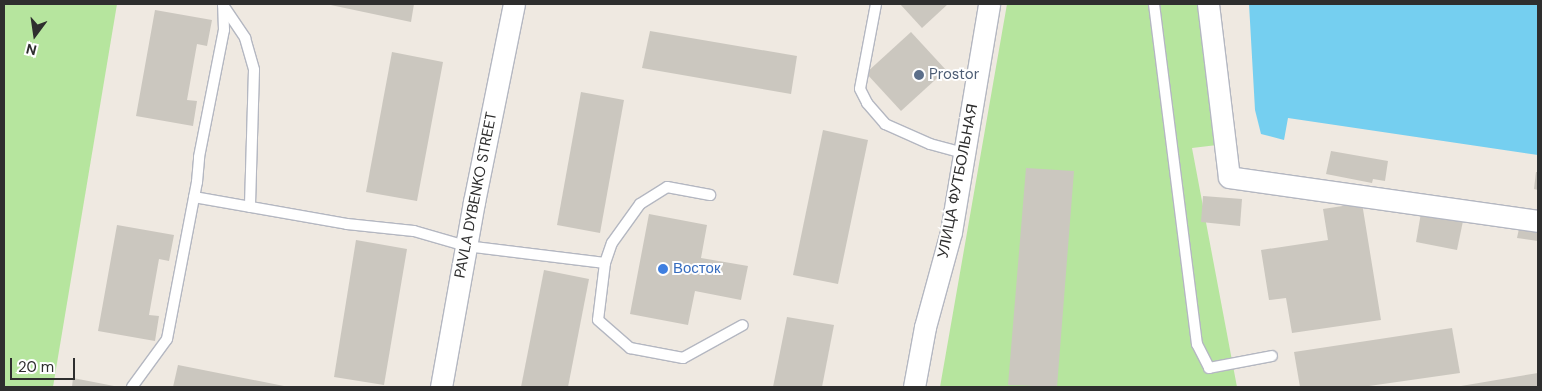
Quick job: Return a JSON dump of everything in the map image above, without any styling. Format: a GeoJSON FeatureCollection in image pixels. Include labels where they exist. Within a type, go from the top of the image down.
{"type":"FeatureCollection","features":[{"type":"Feature","properties":{"kind":"street","name":"PAVLA DYBENKO STREET"},"geometry":{"type":"LineString","coordinates":[[441,387],[466,246],[514,4]]}},
{"type":"Feature","properties":{"kind":"street","name":"УЛИЦА ФУТБОЛЬНАЯ"},"geometry":{"type":"LineString","coordinates":[[914,387],[925,327],[951,232],[989,4]]}},
{"type":"Feature","properties":{"kind":"street"},"geometry":{"type":"LineString","coordinates":[[1208,4],[1229,177],[1538,221]]}},
{"type":"Feature","properties":{"kind":"lane"},"geometry":{"type":"LineString","coordinates":[[223,4],[245,38],[254,70],[250,207]]}},
{"type":"Feature","properties":{"kind":"lane"},"geometry":{"type":"LineString","coordinates":[[132,387],[168,339],[194,197],[199,157],[224,30],[223,4]]}},
{"type":"Feature","properties":{"kind":"lane"},"geometry":{"type":"LineString","coordinates":[[876,4],[860,89],[867,103],[885,124],[930,144],[964,153]]}},
{"type":"Feature","properties":{"kind":"lane"},"geometry":{"type":"LineString","coordinates":[[1154,4],[1197,344],[1209,368],[1272,356]]}},
{"type":"Feature","properties":{"kind":"lane"},"geometry":{"type":"LineString","coordinates":[[710,195],[667,186],[640,204],[612,243],[605,263],[598,320],[630,348],[683,358],[743,324]]}},
{"type":"Feature","properties":{"kind":"lane"},"geometry":{"type":"LineString","coordinates":[[194,197],[347,224],[414,231],[466,246],[605,263]]}},
{"type":"Feature","properties":{"kind":"green space"},"geometry":{"type":"Polygon","coordinates":[[[4,4],[117,4],[53,387],[4,387],[4,4]]]}},
{"type":"Feature","properties":{"kind":"green space"},"geometry":{"type":"Polygon","coordinates":[[[1007,4],[1218,4],[1234,143],[1192,148],[1237,387],[940,387],[1007,4]]]}},
{"type":"Feature","properties":{"kind":"water"},"geometry":{"type":"Polygon","coordinates":[[[1249,4],[1538,4],[1538,155],[1288,118],[1284,140],[1261,134],[1255,110],[1249,4]]]}},
{"type":"Feature","properties":{"kind":"building"},"geometry":{"type":"Polygon","coordinates":[[[326,4],[414,4],[411,22],[326,4]]]}},
{"type":"Feature","properties":{"kind":"building"},"geometry":{"type":"Polygon","coordinates":[[[900,4],[948,4],[922,28],[900,4]]]}},
{"type":"Feature","properties":{"kind":"building"},"geometry":{"type":"Polygon","coordinates":[[[155,10],[212,20],[207,46],[197,44],[187,100],[197,101],[193,126],[136,116],[155,10]]]}},
{"type":"Feature","properties":{"kind":"building"},"geometry":{"type":"Polygon","coordinates":[[[650,31],[797,56],[791,94],[642,68],[650,31]]]}},
{"type":"Feature","properties":{"kind":"building"},"geometry":{"type":"Polygon","coordinates":[[[911,32],[946,70],[901,111],[866,73],[911,32]]]}},
{"type":"Feature","properties":{"kind":"building"},"geometry":{"type":"Polygon","coordinates":[[[392,52],[443,62],[417,201],[366,192],[392,52]]]}},
{"type":"Feature","properties":{"kind":"building"},"geometry":{"type":"Polygon","coordinates":[[[581,92],[624,100],[600,233],[557,225],[581,92]]]}},
{"type":"Feature","properties":{"kind":"building"},"geometry":{"type":"Polygon","coordinates":[[[823,130],[868,140],[838,284],[793,275],[823,130]]]}},
{"type":"Feature","properties":{"kind":"building"},"geometry":{"type":"Polygon","coordinates":[[[1331,151],[1388,161],[1385,181],[1373,179],[1372,183],[1326,174],[1331,151]]]}},
{"type":"Feature","properties":{"kind":"building"},"geometry":{"type":"Polygon","coordinates":[[[1026,168],[1074,171],[1057,387],[1008,385],[1026,168]]]}},
{"type":"Feature","properties":{"kind":"building"},"geometry":{"type":"Polygon","coordinates":[[[1536,172],[1538,172],[1538,190],[1534,189],[1536,172]]]}},
{"type":"Feature","properties":{"kind":"building"},"geometry":{"type":"Polygon","coordinates":[[[1203,196],[1242,199],[1240,226],[1201,222],[1203,196]]]}},
{"type":"Feature","properties":{"kind":"building"},"geometry":{"type":"Polygon","coordinates":[[[1362,203],[1381,320],[1292,333],[1286,298],[1269,300],[1261,250],[1328,240],[1323,209],[1362,203]]]}},
{"type":"Feature","properties":{"kind":"building"},"geometry":{"type":"Polygon","coordinates":[[[1421,213],[1463,221],[1457,250],[1416,242],[1421,213]]]}},
{"type":"Feature","properties":{"kind":"building"},"geometry":{"type":"Polygon","coordinates":[[[649,214],[707,225],[701,258],[748,266],[741,300],[695,291],[688,325],[630,314],[649,214]]]}},
{"type":"Feature","properties":{"kind":"building"},"geometry":{"type":"Polygon","coordinates":[[[1520,224],[1538,227],[1538,241],[1517,238],[1520,224]]]}},
{"type":"Feature","properties":{"kind":"building"},"geometry":{"type":"Polygon","coordinates":[[[117,225],[174,235],[169,261],[159,259],[149,315],[159,316],[155,341],[98,331],[117,225]]]}},
{"type":"Feature","properties":{"kind":"building"},"geometry":{"type":"Polygon","coordinates":[[[356,240],[407,249],[384,385],[334,377],[356,240]]]}},
{"type":"Feature","properties":{"kind":"building"},"geometry":{"type":"Polygon","coordinates":[[[544,270],[589,279],[568,387],[521,387],[544,270]]]}},
{"type":"Feature","properties":{"kind":"building"},"geometry":{"type":"Polygon","coordinates":[[[787,317],[834,325],[822,387],[773,387],[787,317]]]}},
{"type":"Feature","properties":{"kind":"building"},"geometry":{"type":"Polygon","coordinates":[[[1452,328],[1460,373],[1362,387],[1300,387],[1294,352],[1452,328]]]}},
{"type":"Feature","properties":{"kind":"building"},"geometry":{"type":"Polygon","coordinates":[[[178,365],[284,386],[284,387],[173,387],[178,365]]]}},
{"type":"Feature","properties":{"kind":"building"},"geometry":{"type":"Polygon","coordinates":[[[1538,373],[1538,387],[1461,387],[1461,386],[1538,373]]]}},
{"type":"Feature","properties":{"kind":"building"},"geometry":{"type":"Polygon","coordinates":[[[73,378],[114,386],[114,387],[72,387],[73,378]]]}},
{"type":"Feature","properties":{"kind":"place","name":"Prostor"},"geometry":{"type":"Point","coordinates":[919,75]}},
{"type":"Feature","properties":{"kind":"place","name":"Восток"},"geometry":{"type":"Point","coordinates":[663,269]}}]}
